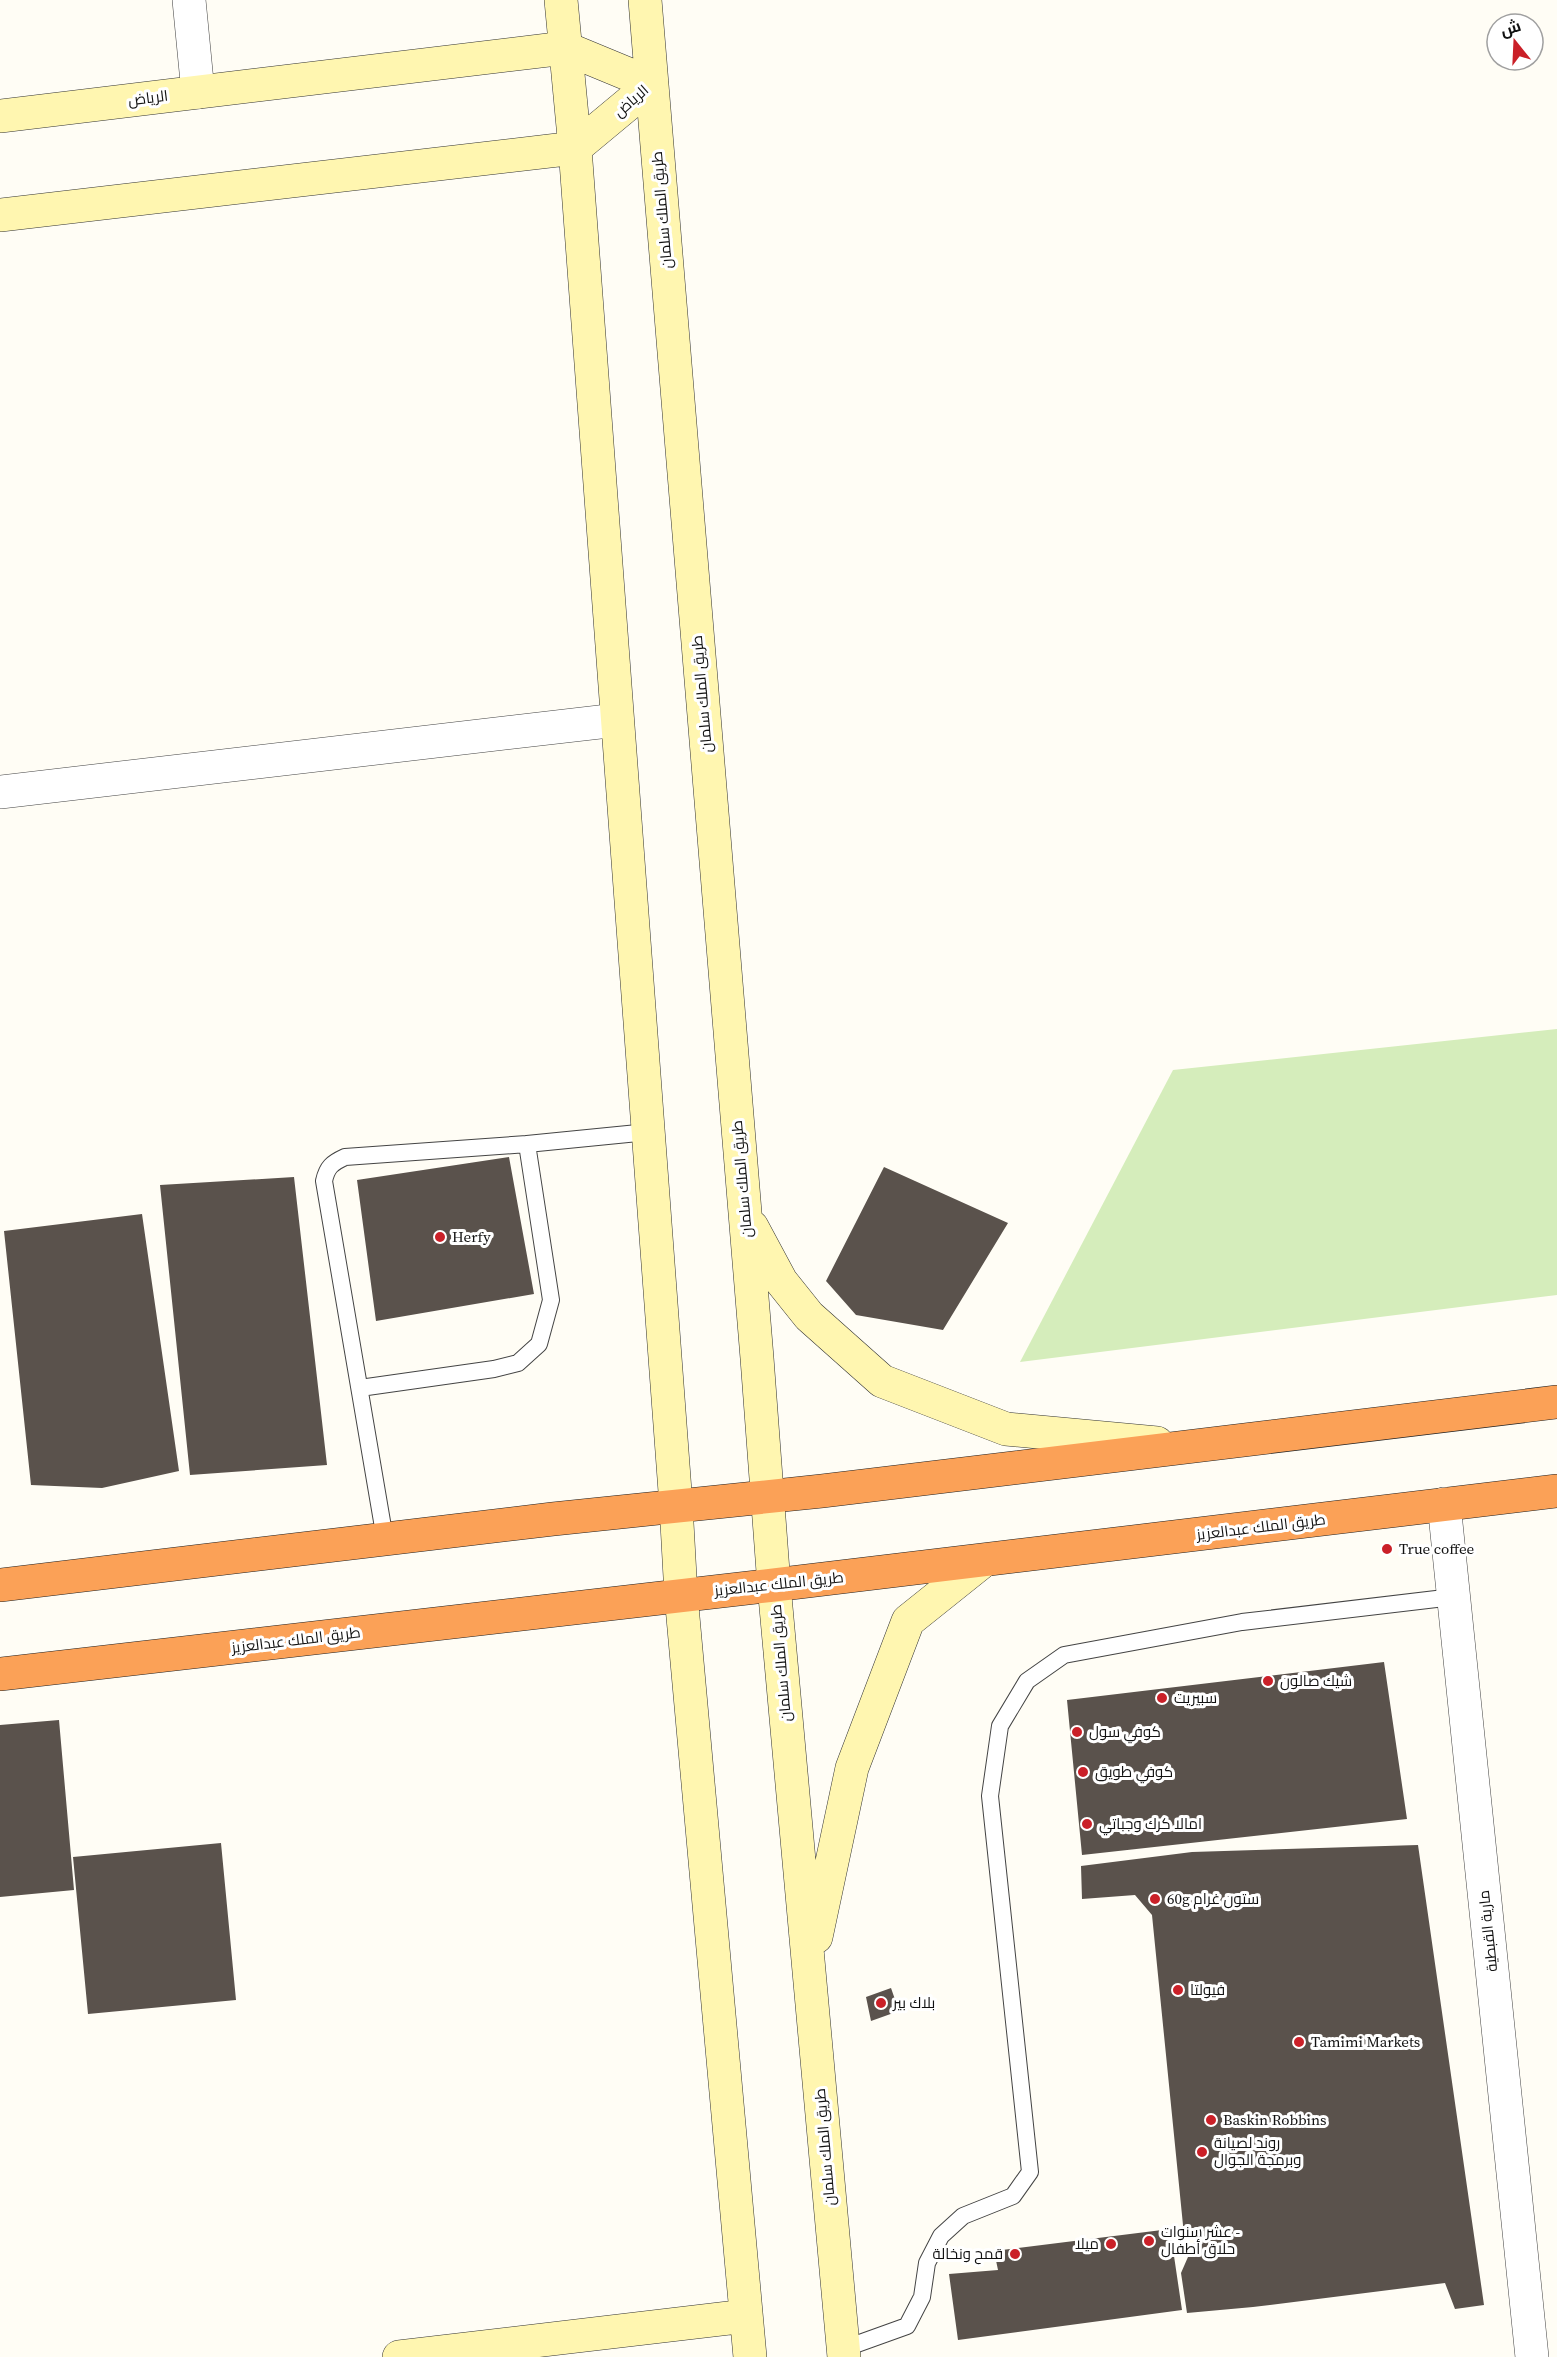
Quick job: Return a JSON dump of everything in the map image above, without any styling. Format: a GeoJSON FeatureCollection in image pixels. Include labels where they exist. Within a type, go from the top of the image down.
{"type":"FeatureCollection","features":[{"type":"Feature","properties":{"kind":"highway"},"geometry":{"type":"LineString","coordinates":[[0,1585],[676,1505],[768,1497],[1557,1402]]}},
{"type":"Feature","properties":{"kind":"highway","name":"طريق الملك عبدالعزيز"},"geometry":{"type":"LineString","coordinates":[[0,1674],[774,1586],[1557,1491]]}},
{"type":"Feature","properties":{"kind":"main road"},"geometry":{"type":"LineString","coordinates":[[561,0],[575,148],[681,1595],[750,2357]]}},
{"type":"Feature","properties":{"kind":"main road","name":"طريق الملك سلمان"},"geometry":{"type":"LineString","coordinates":[[645,0],[774,1586],[844,2353]]}},
{"type":"Feature","properties":{"kind":"main road","name":"الرياض"},"geometry":{"type":"LineString","coordinates":[[0,116],[565,48],[652,84],[575,148]]}},
{"type":"Feature","properties":{"kind":"main road"},"geometry":{"type":"LineString","coordinates":[[0,215],[575,148]]}},
{"type":"Feature","properties":{"kind":"main road"},"geometry":{"type":"LineString","coordinates":[[745,1213],[781,1281],[808,1316],[882,1381],[1006,1429],[1189,1446]]}},
{"type":"Feature","properties":{"kind":"main road"},"geometry":{"type":"LineString","coordinates":[[809,1971],[852,1768],[908,1621],[983,1561]]}},
{"type":"Feature","properties":{"kind":"main road"},"geometry":{"type":"LineString","coordinates":[[399,2357],[746,2316]]}},
{"type":"Feature","properties":{"kind":"street"},"geometry":{"type":"LineString","coordinates":[[189,0],[198,92]]}},
{"type":"Feature","properties":{"kind":"street"},"geometry":{"type":"LineString","coordinates":[[0,792],[617,720]]}},
{"type":"Feature","properties":{"kind":"street","name":"مارية القبطية"},"geometry":{"type":"LineString","coordinates":[[1444,1504],[1532,2357]]}},
{"type":"Feature","properties":{"kind":"lane"},"geometry":{"type":"LineString","coordinates":[[385,1539],[324,1181],[326,1169],[345,1157],[527,1144],[648,1132]]}},
{"type":"Feature","properties":{"kind":"lane"},"geometry":{"type":"LineString","coordinates":[[360,1388],[494,1369],[518,1363],[539,1344],[551,1300],[527,1144]]}},
{"type":"Feature","properties":{"kind":"lane"},"geometry":{"type":"LineString","coordinates":[[844,2353],[907,2326],[921,2297],[927,2263],[941,2236],[963,2216],[1013,2196],[1030,2172],[990,1796],[1000,1726],[1027,1681],[1064,1655],[1242,1622],[1453,1597]]}},
{"type":"Feature","properties":{"kind":"green space"},"geometry":{"type":"Polygon","coordinates":[[[1557,1029],[1557,1295],[1020,1362],[1173,1070],[1557,1029]]]}},
{"type":"Feature","properties":{"kind":"building"},"geometry":{"type":"Polygon","coordinates":[[[509,1157],[534,1294],[376,1321],[357,1180],[509,1157]]]}},
{"type":"Feature","properties":{"kind":"building"},"geometry":{"type":"Polygon","coordinates":[[[884,1167],[1008,1223],[943,1330],[856,1315],[826,1281],[884,1167]]]}},
{"type":"Feature","properties":{"kind":"building"},"geometry":{"type":"Polygon","coordinates":[[[294,1177],[327,1465],[190,1475],[160,1185],[294,1177]]]}},
{"type":"Feature","properties":{"kind":"building"},"geometry":{"type":"Polygon","coordinates":[[[142,1214],[179,1471],[102,1488],[31,1485],[4,1231],[142,1214]]]}},
{"type":"Feature","properties":{"kind":"building"},"geometry":{"type":"Polygon","coordinates":[[[1384,1662],[1407,1819],[1082,1855],[1067,1700],[1384,1662]]]}},
{"type":"Feature","properties":{"kind":"building"},"geometry":{"type":"Polygon","coordinates":[[[59,1720],[74,1890],[0,1897],[0,1725],[59,1720]]]}},
{"type":"Feature","properties":{"kind":"building"},"geometry":{"type":"Polygon","coordinates":[[[221,1843],[236,2000],[88,2014],[73,1857],[221,1843]]]}},
{"type":"Feature","properties":{"kind":"building"},"geometry":{"type":"Polygon","coordinates":[[[1418,1845],[1484,2305],[1455,2309],[1445,2283],[1187,2313],[1181,2273],[1198,2234],[1184,2235],[1152,1915],[1135,1895],[1082,1899],[1081,1866],[1192,1852],[1418,1845]]]}},
{"type":"Feature","properties":{"kind":"building"},"geometry":{"type":"Polygon","coordinates":[[[891,1988],[899,2011],[871,2021],[866,1997],[891,1988]]]}},
{"type":"Feature","properties":{"kind":"building"},"geometry":{"type":"Polygon","coordinates":[[[1170,2229],[1182,2310],[958,2340],[949,2274],[998,2270],[994,2251],[1170,2229]]]}},
{"type":"Feature","properties":{"kind":"place","name":"Herfy"},"geometry":{"type":"Point","coordinates":[440,1237]}},
{"type":"Feature","properties":{"kind":"place","name":"True coffee"},"geometry":{"type":"Point","coordinates":[1387,1549]}},
{"type":"Feature","properties":{"kind":"place","name":"شيك صالون"},"geometry":{"type":"Point","coordinates":[1268,1681]}},
{"type":"Feature","properties":{"kind":"place","name":"سبيريت"},"geometry":{"type":"Point","coordinates":[1162,1698]}},
{"type":"Feature","properties":{"kind":"place","name":"كوفي سول"},"geometry":{"type":"Point","coordinates":[1077,1732]}},
{"type":"Feature","properties":{"kind":"place","name":"كوفي طويق"},"geometry":{"type":"Point","coordinates":[1083,1772]}},
{"type":"Feature","properties":{"kind":"place","name":"امالا كرك وجباتي"},"geometry":{"type":"Point","coordinates":[1087,1824]}},
{"type":"Feature","properties":{"kind":"place","name":"60g ستون غرام"},"geometry":{"type":"Point","coordinates":[1155,1899]}},
{"type":"Feature","properties":{"kind":"place","name":"فيولتا"},"geometry":{"type":"Point","coordinates":[1178,1990]}},
{"type":"Feature","properties":{"kind":"place","name":"بلاك بير"},"geometry":{"type":"Point","coordinates":[881,2003]}},
{"type":"Feature","properties":{"kind":"place","name":"Tamimi Markets"},"geometry":{"type":"Point","coordinates":[1299,2042]}},
{"type":"Feature","properties":{"kind":"place","name":"Baskin Robbins"},"geometry":{"type":"Point","coordinates":[1211,2120]}},
{"type":"Feature","properties":{"kind":"place","name":"روند لصيانة وبرمجة الجوال"},"geometry":{"type":"Point","coordinates":[1202,2152]}},
{"type":"Feature","properties":{"kind":"place","name":"عشر سنوات - حلاق أطفال"},"geometry":{"type":"Point","coordinates":[1149,2241]}},
{"type":"Feature","properties":{"kind":"place","name":"ميلا"},"geometry":{"type":"Point","coordinates":[1111,2244]}},
{"type":"Feature","properties":{"kind":"place","name":"قمح ونخالة"},"geometry":{"type":"Point","coordinates":[1015,2254]}}]}
